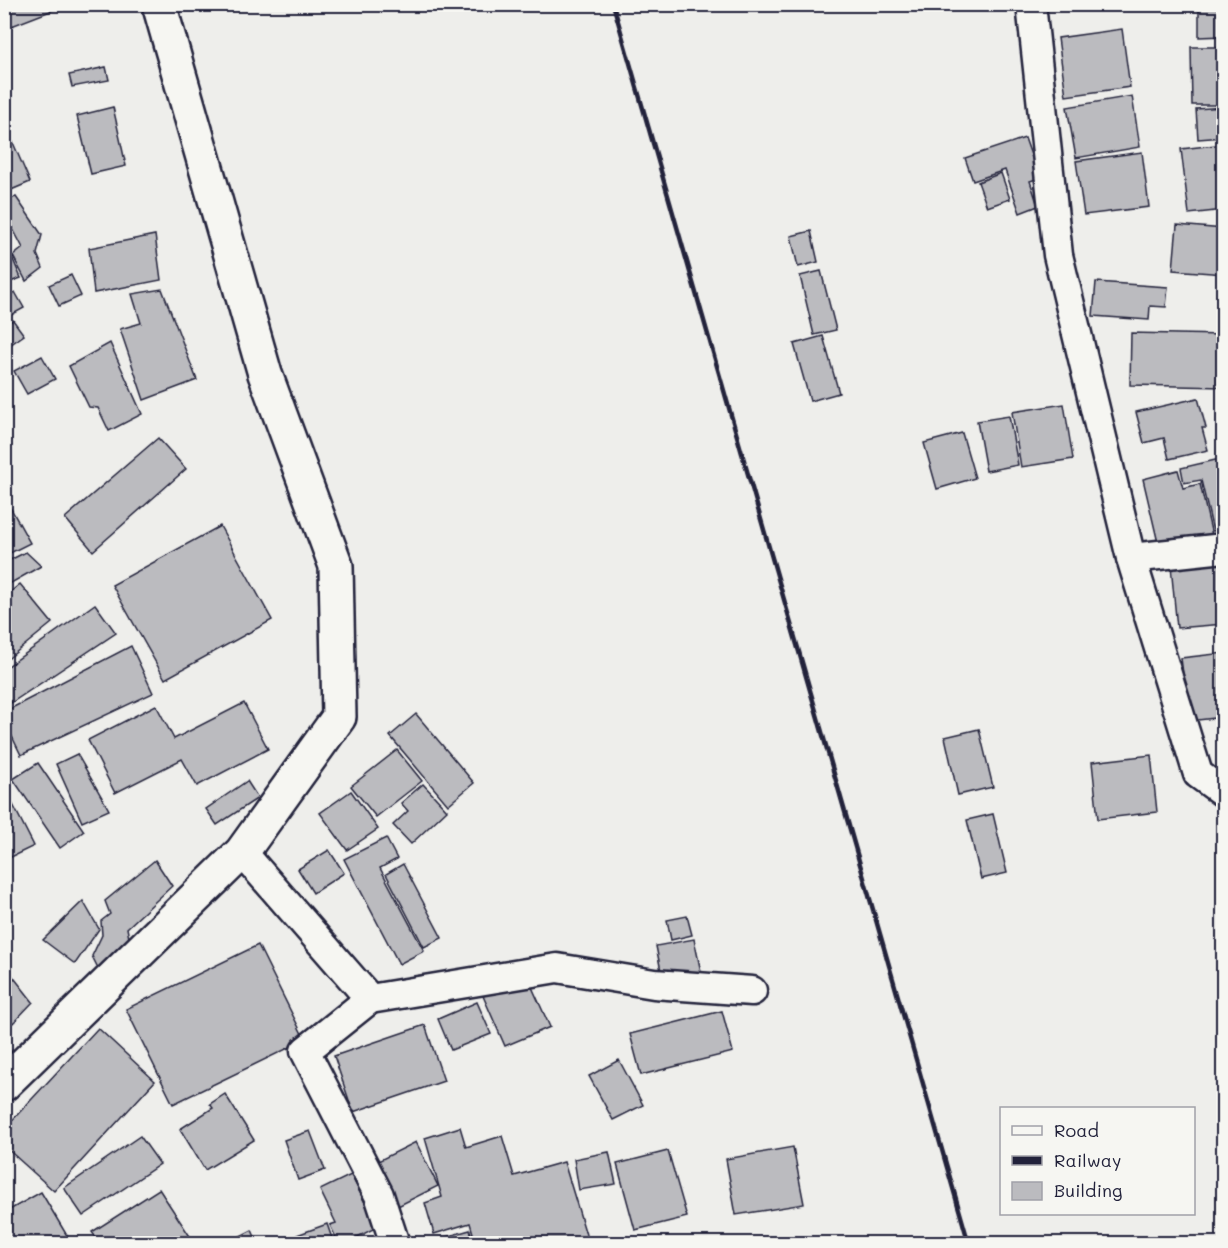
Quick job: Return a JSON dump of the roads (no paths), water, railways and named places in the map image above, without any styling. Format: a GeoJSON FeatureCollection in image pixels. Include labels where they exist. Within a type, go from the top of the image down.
{"type":"FeatureCollection","features":[{"type":"Feature","properties":{"kind":"street"},"geometry":{"type":"LineString","coordinates":[[4,1083],[242,852],[339,717],[336,566],[265,374],[159,4]]}},
{"type":"Feature","properties":{"kind":"street"},"geometry":{"type":"LineString","coordinates":[[1030,4],[1058,255],[1131,558],[1198,774],[1224,794]]}},
{"type":"Feature","properties":{"kind":"street"},"geometry":{"type":"LineString","coordinates":[[1131,558],[1224,548]]}},
{"type":"Feature","properties":{"kind":"street"},"geometry":{"type":"LineString","coordinates":[[242,852],[370,999]]}},
{"type":"Feature","properties":{"kind":"street"},"geometry":{"type":"LineString","coordinates":[[395,1244],[379,1195],[304,1051],[370,999],[557,968],[654,984],[752,991]]}},
{"type":"Feature","properties":{"kind":"railway"},"geometry":{"type":"LineString","coordinates":[[613,4],[969,1244]]}}]}
